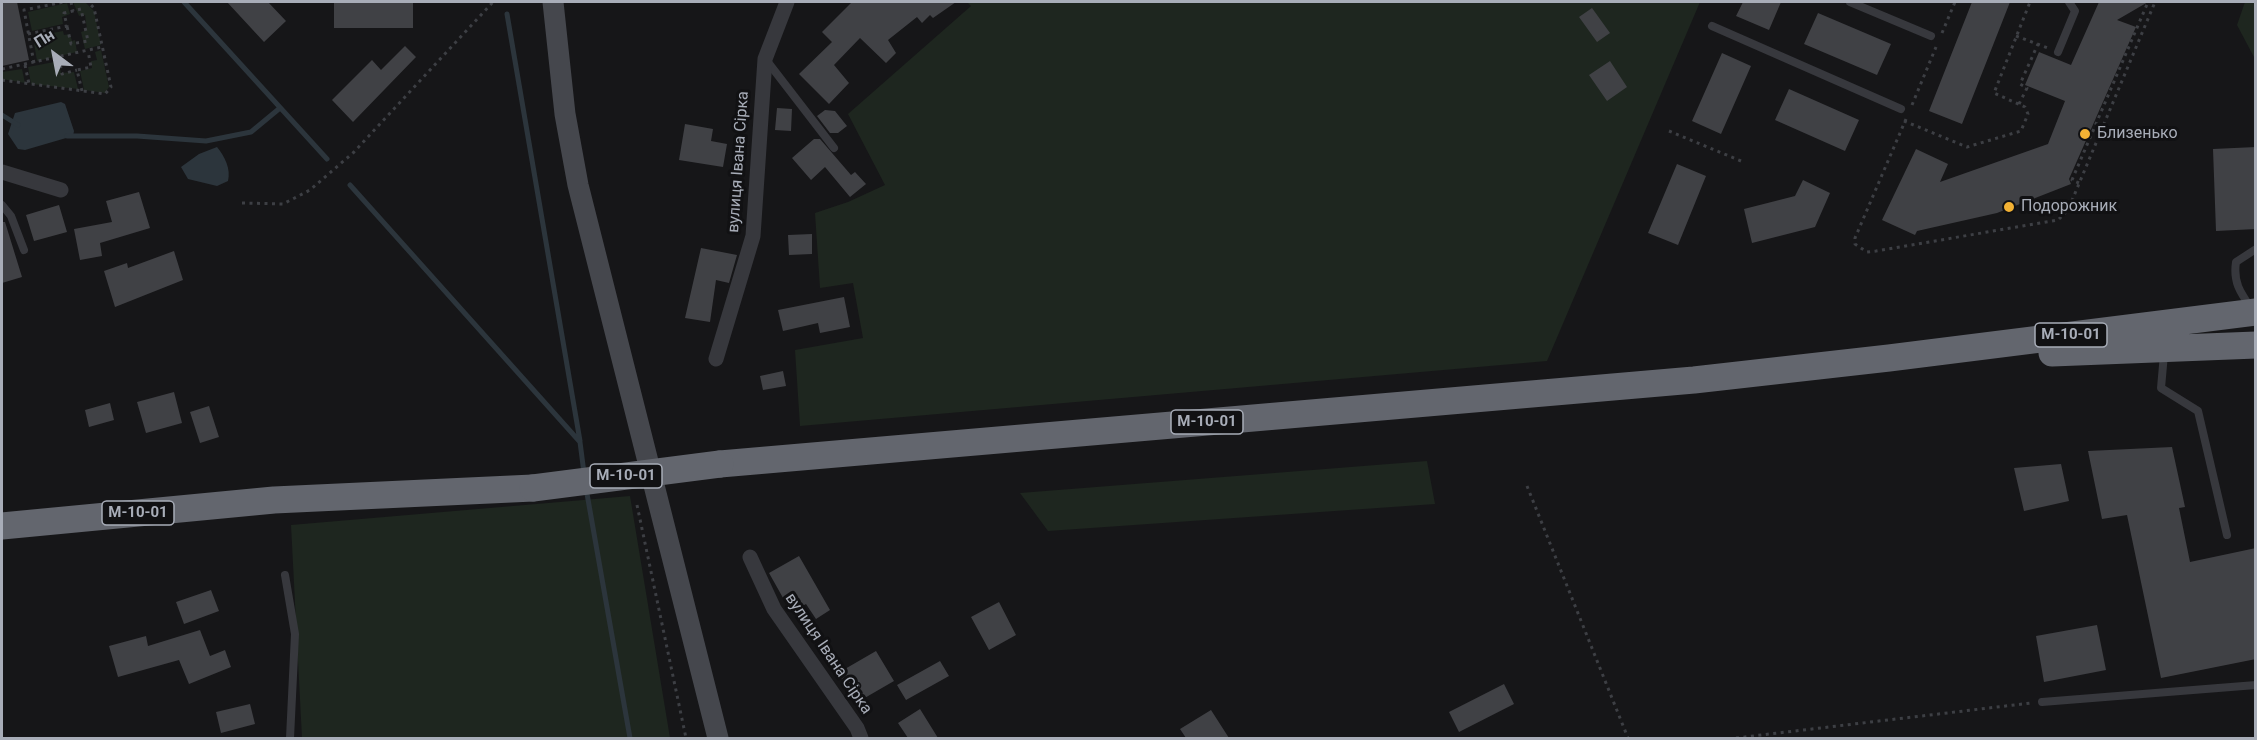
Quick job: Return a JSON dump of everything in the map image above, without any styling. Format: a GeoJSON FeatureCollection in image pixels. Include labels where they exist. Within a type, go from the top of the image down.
{"type":"FeatureCollection","features":[{"type":"Feature","properties":{"kind":"highway","name":"М-10-01"},"geometry":{"type":"LineString","coordinates":[[2,526],[274,500],[532,488],[720,464],[1694,380],[2254,312]]}},
{"type":"Feature","properties":{"kind":"highway","name":"М-10-01"},"geometry":{"type":"LineString","coordinates":[[1889,358],[2256,345]]}},
{"type":"Feature","properties":{"kind":"main road"},"geometry":{"type":"LineString","coordinates":[[553,2],[558,60],[578,185],[718,738]]}},
{"type":"Feature","properties":{"kind":"main road"},"geometry":{"type":"LineString","coordinates":[[704,684],[704,738]]}},
{"type":"Feature","properties":{"kind":"street","name":"вулиця Івана Сірка"},"geometry":{"type":"LineString","coordinates":[[716,359],[740,288],[754,227],[765,59],[787,2]]}},
{"type":"Feature","properties":{"kind":"street"},"geometry":{"type":"LineString","coordinates":[[2,172],[61,190]]}},
{"type":"Feature","properties":{"kind":"street","name":"вулиця Івана Сірка"},"geometry":{"type":"LineString","coordinates":[[750,557],[774,609],[857,728],[861,738]]}},
{"type":"Feature","properties":{"kind":"lane"},"geometry":{"type":"LineString","coordinates":[[1850,2],[1931,36]]}},
{"type":"Feature","properties":{"kind":"lane"},"geometry":{"type":"LineString","coordinates":[[2058,52],[2075,12],[2069,2]]}},
{"type":"Feature","properties":{"kind":"lane"},"geometry":{"type":"LineString","coordinates":[[1712,26],[1901,109]]}},
{"type":"Feature","properties":{"kind":"lane"},"geometry":{"type":"LineString","coordinates":[[765,59],[788,92],[834,148]]}},
{"type":"Feature","properties":{"kind":"lane"},"geometry":{"type":"LineString","coordinates":[[2,205],[11,216],[24,250]]}},
{"type":"Feature","properties":{"kind":"lane"},"geometry":{"type":"LineString","coordinates":[[2254,312],[2238,290],[2234,277],[2236,262],[2256,249]]}},
{"type":"Feature","properties":{"kind":"lane"},"geometry":{"type":"LineString","coordinates":[[2164,350],[2161,388],[2198,411],[2227,535]]}},
{"type":"Feature","properties":{"kind":"lane"},"geometry":{"type":"LineString","coordinates":[[285,574],[295,634],[290,738]]}},
{"type":"Feature","properties":{"kind":"lane"},"geometry":{"type":"LineString","coordinates":[[2042,702],[2256,686]]}},
{"type":"Feature","properties":{"kind":"path"},"geometry":{"type":"LineString","coordinates":[[34,63],[24,10],[45,3],[64,2]]}},
{"type":"Feature","properties":{"kind":"path"},"geometry":{"type":"LineString","coordinates":[[71,2],[73,11]]}},
{"type":"Feature","properties":{"kind":"path"},"geometry":{"type":"LineString","coordinates":[[2,80],[105,94],[111,87],[94,8],[88,2]]}},
{"type":"Feature","properties":{"kind":"path"},"geometry":{"type":"LineString","coordinates":[[242,203],[283,204],[310,190],[354,152],[493,2]]}},
{"type":"Feature","properties":{"kind":"path"},"geometry":{"type":"LineString","coordinates":[[1941,34],[1955,2]]}},
{"type":"Feature","properties":{"kind":"path"},"geometry":{"type":"LineString","coordinates":[[1897,118],[1966,147],[2021,131],[2028,114],[2025,107],[1994,93],[2030,2]]}},
{"type":"Feature","properties":{"kind":"path"},"geometry":{"type":"LineString","coordinates":[[2079,183],[2072,180],[2148,2]]}},
{"type":"Feature","properties":{"kind":"path"},"geometry":{"type":"LineString","coordinates":[[1937,45],[1855,238],[1856,244],[1867,252],[2058,220],[2068,210],[2155,2]]}},
{"type":"Feature","properties":{"kind":"path"},"geometry":{"type":"LineString","coordinates":[[81,9],[88,41],[70,44],[67,26],[64,13],[81,9]]}},
{"type":"Feature","properties":{"kind":"path"},"geometry":{"type":"LineString","coordinates":[[28,34],[67,26]]}},
{"type":"Feature","properties":{"kind":"path"},"geometry":{"type":"LineString","coordinates":[[2016,36],[2058,52]]}},
{"type":"Feature","properties":{"kind":"path"},"geometry":{"type":"LineString","coordinates":[[79,43],[81,52]]}},
{"type":"Feature","properties":{"kind":"path"},"geometry":{"type":"LineString","coordinates":[[2019,104],[2027,88],[2020,84],[2038,44]]}},
{"type":"Feature","properties":{"kind":"path"},"geometry":{"type":"LineString","coordinates":[[2130,45],[2136,48]]}},
{"type":"Feature","properties":{"kind":"path"},"geometry":{"type":"LineString","coordinates":[[2,69],[103,47]]}},
{"type":"Feature","properties":{"kind":"path"},"geometry":{"type":"LineString","coordinates":[[59,57],[62,74],[92,67],[88,51]]}},
{"type":"Feature","properties":{"kind":"path"},"geometry":{"type":"LineString","coordinates":[[2122,64],[2129,66]]}},
{"type":"Feature","properties":{"kind":"path"},"geometry":{"type":"LineString","coordinates":[[25,65],[29,84]]}},
{"type":"Feature","properties":{"kind":"path"},"geometry":{"type":"LineString","coordinates":[[77,70],[82,91]]}},
{"type":"Feature","properties":{"kind":"path"},"geometry":{"type":"LineString","coordinates":[[1669,130],[1741,160]]}},
{"type":"Feature","properties":{"kind":"path"},"geometry":{"type":"LineString","coordinates":[[1527,486],[1628,738]]}},
{"type":"Feature","properties":{"kind":"path"},"geometry":{"type":"LineString","coordinates":[[1736,738],[2042,702]]}},
{"type":"Feature","properties":{"kind":"shaded area"},"geometry":{"type":"Polygon","coordinates":[[[73,2],[85,2],[94,11],[101,45],[85,49],[81,32],[87,30],[85,15],[79,16],[73,2]]]}},
{"type":"Feature","properties":{"kind":"shaded area"},"geometry":{"type":"Polygon","coordinates":[[[967,2],[1700,2],[1547,361],[800,426],[795,350],[863,338],[853,283],[820,288],[815,213],[848,202],[885,185],[848,114],[971,6],[967,2]]]}},
{"type":"Feature","properties":{"kind":"shaded area"},"geometry":{"type":"Polygon","coordinates":[[[2245,2],[2255,2],[2255,59],[2237,25],[2245,2]]]}},
{"type":"Feature","properties":{"kind":"shaded area"},"geometry":{"type":"Polygon","coordinates":[[[67,3],[70,14],[62,17],[63,24],[32,31],[28,12],[67,3]]]}},
{"type":"Feature","properties":{"kind":"shaded area"},"geometry":{"type":"Polygon","coordinates":[[[63,31],[64,35],[70,34],[72,41],[75,40],[77,52],[37,61],[33,37],[63,31]]]}},
{"type":"Feature","properties":{"kind":"shaded area"},"geometry":{"type":"Polygon","coordinates":[[[101,50],[109,87],[105,93],[84,90],[80,71],[92,68],[91,61],[97,60],[95,52],[101,50]]]}},
{"type":"Feature","properties":{"kind":"shaded area"},"geometry":{"type":"Polygon","coordinates":[[[54,62],[55,69],[60,68],[61,73],[74,72],[78,89],[31,84],[28,67],[54,62]]]}},
{"type":"Feature","properties":{"kind":"shaded area"},"geometry":{"type":"Polygon","coordinates":[[[22,69],[25,83],[2,79],[2,72],[22,69]]]}},
{"type":"Feature","properties":{"kind":"shaded area"},"geometry":{"type":"Polygon","coordinates":[[[61,102],[65,104],[74,131],[73,136],[25,150],[18,149],[8,134],[15,113],[61,102]]]}},
{"type":"Feature","properties":{"kind":"shaded area"},"geometry":{"type":"Polygon","coordinates":[[[217,147],[227,163],[228,181],[217,186],[188,179],[181,167],[199,154],[217,147]]]}},
{"type":"Feature","properties":{"kind":"shaded area"},"geometry":{"type":"Polygon","coordinates":[[[1427,461],[1435,504],[1048,531],[1020,493],[1427,461]]]}},
{"type":"Feature","properties":{"kind":"shaded area"},"geometry":{"type":"Polygon","coordinates":[[[630,496],[670,738],[302,738],[291,525],[630,496]]]}},
{"type":"Feature","properties":{"kind":"building"},"geometry":{"type":"Polygon","coordinates":[[[2,2],[17,2],[29,60],[2,66],[2,2]]]}},
{"type":"Feature","properties":{"kind":"building"},"geometry":{"type":"Polygon","coordinates":[[[227,2],[268,2],[286,21],[264,42],[227,2]]]}},
{"type":"Feature","properties":{"kind":"building"},"geometry":{"type":"Polygon","coordinates":[[[334,2],[413,2],[413,28],[334,28],[334,2]]]}},
{"type":"Feature","properties":{"kind":"building"},"geometry":{"type":"Polygon","coordinates":[[[852,2],[956,2],[933,18],[930,15],[922,23],[917,17],[888,40],[896,53],[886,63],[860,38],[834,65],[849,83],[829,104],[799,74],[832,42],[822,32],[852,2]]]}},
{"type":"Feature","properties":{"kind":"building"},"geometry":{"type":"Polygon","coordinates":[[[1743,2],[1781,2],[1769,30],[1736,16],[1743,2]]]}},
{"type":"Feature","properties":{"kind":"building"},"geometry":{"type":"Polygon","coordinates":[[[1972,2],[2010,2],[1962,124],[1929,111],[1972,2]]]}},
{"type":"Feature","properties":{"kind":"building"},"geometry":{"type":"Polygon","coordinates":[[[2099,2],[2148,2],[2117,20],[2136,27],[2069,179],[2071,184],[1997,213],[1917,231],[1915,235],[1882,220],[1916,149],[1948,164],[1940,182],[2048,144],[2065,101],[2025,85],[2039,52],[2071,65],[2099,2]]]}},
{"type":"Feature","properties":{"kind":"building"},"geometry":{"type":"Polygon","coordinates":[[[1592,8],[1610,33],[1597,42],[1579,17],[1592,8]]]}},
{"type":"Feature","properties":{"kind":"building"},"geometry":{"type":"Polygon","coordinates":[[[1818,13],[1891,44],[1877,75],[1804,44],[1818,13]]]}},
{"type":"Feature","properties":{"kind":"building"},"geometry":{"type":"Polygon","coordinates":[[[405,46],[416,57],[353,122],[332,100],[372,60],[381,70],[405,46]]]}},
{"type":"Feature","properties":{"kind":"building"},"geometry":{"type":"Polygon","coordinates":[[[1722,53],[1751,66],[1721,134],[1692,121],[1722,53]]]}},
{"type":"Feature","properties":{"kind":"building"},"geometry":{"type":"Polygon","coordinates":[[[1610,61],[1627,87],[1607,101],[1589,75],[1610,61]]]}},
{"type":"Feature","properties":{"kind":"building"},"geometry":{"type":"Polygon","coordinates":[[[1789,89],[1859,120],[1845,151],[1775,120],[1789,89]]]}},
{"type":"Feature","properties":{"kind":"building"},"geometry":{"type":"Polygon","coordinates":[[[777,108],[792,109],[791,131],[775,130],[777,108]]]}},
{"type":"Feature","properties":{"kind":"building"},"geometry":{"type":"Polygon","coordinates":[[[825,110],[835,111],[847,126],[838,133],[830,133],[817,116],[825,110]]]}},
{"type":"Feature","properties":{"kind":"building"},"geometry":{"type":"Polygon","coordinates":[[[685,124],[713,129],[711,141],[727,144],[723,167],[679,160],[685,124]]]}},
{"type":"Feature","properties":{"kind":"building"},"geometry":{"type":"Polygon","coordinates":[[[814,139],[820,139],[851,175],[855,172],[866,184],[850,197],[825,167],[811,180],[792,158],[814,139]]]}},
{"type":"Feature","properties":{"kind":"building"},"geometry":{"type":"Polygon","coordinates":[[[2256,147],[2256,229],[2216,231],[2213,149],[2256,147]]]}},
{"type":"Feature","properties":{"kind":"building"},"geometry":{"type":"Polygon","coordinates":[[[1677,164],[1706,176],[1678,245],[1648,233],[1677,164]]]}},
{"type":"Feature","properties":{"kind":"building"},"geometry":{"type":"Polygon","coordinates":[[[1803,180],[1830,193],[1815,227],[1752,243],[1744,209],[1795,196],[1803,180]]]}},
{"type":"Feature","properties":{"kind":"building"},"geometry":{"type":"Polygon","coordinates":[[[139,192],[150,228],[100,243],[102,256],[80,260],[74,229],[112,222],[106,201],[139,192]]]}},
{"type":"Feature","properties":{"kind":"building"},"geometry":{"type":"Polygon","coordinates":[[[59,205],[67,232],[34,241],[26,215],[59,205]]]}},
{"type":"Feature","properties":{"kind":"building"},"geometry":{"type":"Polygon","coordinates":[[[2,222],[5,222],[22,277],[2,283],[2,222]]]}},
{"type":"Feature","properties":{"kind":"building"},"geometry":{"type":"Polygon","coordinates":[[[812,234],[812,254],[789,255],[788,235],[812,234]]]}},
{"type":"Feature","properties":{"kind":"building"},"geometry":{"type":"Polygon","coordinates":[[[701,248],[737,255],[729,283],[716,280],[710,322],[685,318],[701,248]]]}},
{"type":"Feature","properties":{"kind":"building"},"geometry":{"type":"Polygon","coordinates":[[[174,251],[183,280],[115,307],[104,271],[127,263],[128,268],[174,251]]]}},
{"type":"Feature","properties":{"kind":"building"},"geometry":{"type":"Polygon","coordinates":[[[844,297],[850,327],[820,333],[818,323],[783,331],[778,310],[844,297]]]}},
{"type":"Feature","properties":{"kind":"building"},"geometry":{"type":"Polygon","coordinates":[[[783,371],[786,386],[763,390],[760,376],[783,371]]]}},
{"type":"Feature","properties":{"kind":"building"},"geometry":{"type":"Polygon","coordinates":[[[174,392],[182,423],[146,433],[137,402],[174,392]]]}},
{"type":"Feature","properties":{"kind":"building"},"geometry":{"type":"Polygon","coordinates":[[[110,403],[114,420],[89,427],[85,410],[110,403]]]}},
{"type":"Feature","properties":{"kind":"building"},"geometry":{"type":"Polygon","coordinates":[[[209,406],[219,437],[200,443],[190,412],[209,406]]]}},
{"type":"Feature","properties":{"kind":"building"},"geometry":{"type":"Polygon","coordinates":[[[2172,447],[2185,507],[2179,508],[2190,562],[2256,548],[2256,659],[2161,678],[2127,515],[2102,519],[2088,451],[2172,447]]]}},
{"type":"Feature","properties":{"kind":"building"},"geometry":{"type":"Polygon","coordinates":[[[2061,464],[2069,501],[2024,511],[2014,468],[2061,464]]]}},
{"type":"Feature","properties":{"kind":"building"},"geometry":{"type":"Polygon","coordinates":[[[799,556],[830,610],[816,619],[806,604],[791,612],[769,573],[799,556]]]}},
{"type":"Feature","properties":{"kind":"building"},"geometry":{"type":"Polygon","coordinates":[[[211,590],[219,611],[184,624],[176,602],[211,590]]]}},
{"type":"Feature","properties":{"kind":"building"},"geometry":{"type":"Polygon","coordinates":[[[999,602],[1016,635],[989,650],[971,617],[999,602]]]}},
{"type":"Feature","properties":{"kind":"building"},"geometry":{"type":"Polygon","coordinates":[[[2097,625],[2106,670],[2044,682],[2036,636],[2097,625]]]}},
{"type":"Feature","properties":{"kind":"building"},"geometry":{"type":"Polygon","coordinates":[[[200,630],[210,656],[225,650],[231,667],[189,684],[179,660],[118,677],[109,646],[146,636],[148,646],[200,630]]]}},
{"type":"Feature","properties":{"kind":"building"},"geometry":{"type":"Polygon","coordinates":[[[876,651],[894,681],[856,703],[838,673],[876,651]]]}},
{"type":"Feature","properties":{"kind":"building"},"geometry":{"type":"Polygon","coordinates":[[[940,661],[949,676],[906,700],[897,685],[940,661]]]}},
{"type":"Feature","properties":{"kind":"building"},"geometry":{"type":"Polygon","coordinates":[[[1504,684],[1514,704],[1459,732],[1449,712],[1504,684]]]}},
{"type":"Feature","properties":{"kind":"building"},"geometry":{"type":"Polygon","coordinates":[[[250,704],[255,724],[221,733],[216,712],[250,704]]]}},
{"type":"Feature","properties":{"kind":"building"},"geometry":{"type":"Polygon","coordinates":[[[920,709],[938,738],[908,738],[898,723],[920,709]]]}},
{"type":"Feature","properties":{"kind":"building"},"geometry":{"type":"Polygon","coordinates":[[[1211,710],[1229,738],[1186,738],[1180,729],[1211,710]]]}},
{"type":"Feature","properties":{"kind":"waterway"},"geometry":{"type":"LineString","coordinates":[[184,2],[327,159]]}},
{"type":"Feature","properties":{"kind":"waterway"},"geometry":{"type":"LineString","coordinates":[[507,14],[580,441]]}},
{"type":"Feature","properties":{"kind":"waterway"},"geometry":{"type":"LineString","coordinates":[[67,136],[137,136],[206,141],[251,132],[280,108]]}},
{"type":"Feature","properties":{"kind":"waterway"},"geometry":{"type":"LineString","coordinates":[[2,115],[18,125]]}},
{"type":"Feature","properties":{"kind":"waterway"},"geometry":{"type":"LineString","coordinates":[[350,185],[580,442],[584,473]]}},
{"type":"Feature","properties":{"kind":"waterway"},"geometry":{"type":"LineString","coordinates":[[586,488],[630,738]]}},
{"type":"Feature","properties":{"kind":"place","name":"Близенько"},"geometry":{"type":"Point","coordinates":[2085,134]}},
{"type":"Feature","properties":{"kind":"place","name":"Подорожник"},"geometry":{"type":"Point","coordinates":[2009,207]}}]}
